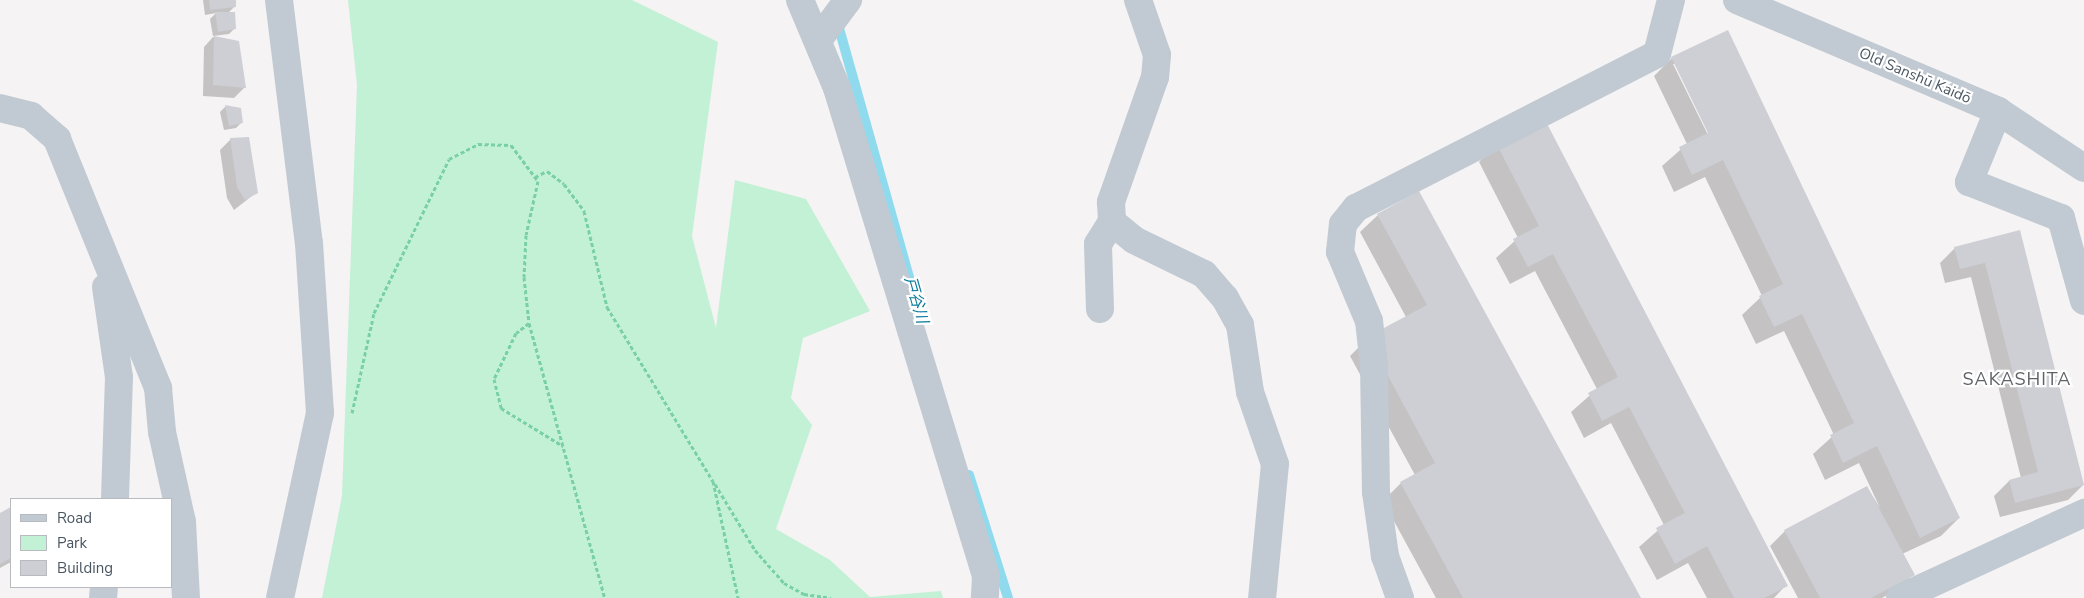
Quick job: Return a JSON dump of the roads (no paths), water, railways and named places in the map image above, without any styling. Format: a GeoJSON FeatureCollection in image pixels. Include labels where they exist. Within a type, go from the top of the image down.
{"type":"FeatureCollection","features":[{"type":"Feature","properties":{"kind":"street"},"geometry":{"type":"LineString","coordinates":[[280,0],[309,244],[320,413],[280,598]]}},
{"type":"Feature","properties":{"kind":"street"},"geometry":{"type":"LineString","coordinates":[[800,0],[835,19],[837,88],[986,576],[986,598]]}},
{"type":"Feature","properties":{"kind":"street"},"geometry":{"type":"LineString","coordinates":[[1100,309],[1098,244],[1112,222],[1111,202],[1155,77],[1156,55],[1138,0]]}},
{"type":"Feature","properties":{"kind":"street"},"geometry":{"type":"LineString","coordinates":[[1400,598],[1385,556],[1376,492],[1374,366],[1369,321],[1340,252],[1343,224],[1356,208],[1657,54],[1671,0]]}},
{"type":"Feature","properties":{"kind":"street","name":"Old Sanshū Kaidō"},"geometry":{"type":"LineString","coordinates":[[1737,0],[1998,111],[2084,168]]}},
{"type":"Feature","properties":{"kind":"street"},"geometry":{"type":"LineString","coordinates":[[1,108],[31,116],[57,139],[158,388],[162,432],[182,522],[186,598]]}},
{"type":"Feature","properties":{"kind":"street"},"geometry":{"type":"LineString","coordinates":[[1998,111],[1969,182],[2062,218],[2084,301]]}},
{"type":"Feature","properties":{"kind":"street"},"geometry":{"type":"LineString","coordinates":[[1112,222],[1134,240],[1204,274],[1226,298],[1240,326],[1250,392],[1275,464],[1262,598]]}},
{"type":"Feature","properties":{"kind":"street"},"geometry":{"type":"LineString","coordinates":[[99,240],[119,377],[115,498]]}},
{"type":"Feature","properties":{"kind":"street"},"geometry":{"type":"LineString","coordinates":[[1900,598],[2084,514]]}},
{"type":"Feature","properties":{"kind":"waterway","name":"戸谷川"},"geometry":{"type":"LineString","coordinates":[[837,21],[913,291]]}},
{"type":"Feature","properties":{"kind":"waterway","name":"戸谷川"},"geometry":{"type":"LineString","coordinates":[[969,475],[1008,598]]}},
{"type":"Feature","properties":{"kind":"district","name":"SAKASHITA"},"geometry":{"type":"Point","coordinates":[2017,379]}}]}
